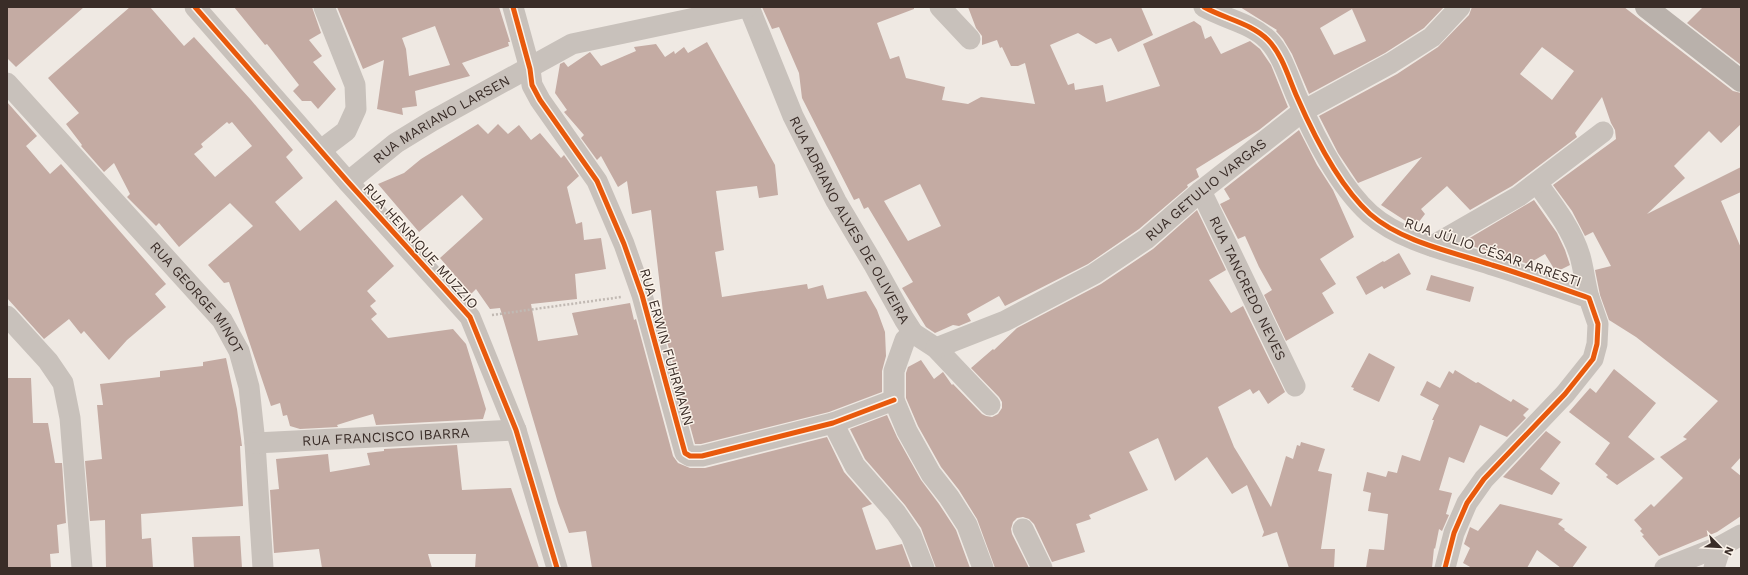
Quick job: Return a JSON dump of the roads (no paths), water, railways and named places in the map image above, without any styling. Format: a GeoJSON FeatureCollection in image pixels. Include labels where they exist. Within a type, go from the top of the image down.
{"type":"FeatureCollection","features":[{"type":"Feature","properties":{"kind":"main road"},"geometry":{"type":"LineString","coordinates":[[1647,7],[1741,80]]}},
{"type":"Feature","properties":{"kind":"street","name":"RUA HENRIQUE MUZZIO"},"geometry":{"type":"LineString","coordinates":[[196,7],[348,182],[470,317],[516,430],[557,568]]}},
{"type":"Feature","properties":{"kind":"street"},"geometry":{"type":"LineString","coordinates":[[321,150],[346,131],[356,109],[355,85],[324,7]]}},
{"type":"Feature","properties":{"kind":"street","name":"RUA ERWIN FUHRMANN"},"geometry":{"type":"LineString","coordinates":[[514,7],[530,69],[532,85],[540,100],[597,181],[624,244],[642,295],[685,453],[690,456],[702,456],[833,423]]}},
{"type":"Feature","properties":{"kind":"street","name":"RUA MARIANO LARSEN"},"geometry":{"type":"LineString","coordinates":[[348,182],[396,143],[432,121],[530,69],[572,44],[748,7]]}},
{"type":"Feature","properties":{"kind":"street","name":"RUA ADRIANO ALVES DE OLIVEIRA"},"geometry":{"type":"LineString","coordinates":[[748,7],[792,116],[836,201],[914,333],[936,348],[990,405]]}},
{"type":"Feature","properties":{"kind":"street"},"geometry":{"type":"LineString","coordinates":[[940,7],[970,39]]}},
{"type":"Feature","properties":{"kind":"street","name":"RUA JÚLIO CÉSAR ARRESTI"},"geometry":{"type":"LineString","coordinates":[[1204,7],[1248,27],[1262,35],[1270,42],[1278,55],[1303,111],[1336,172],[1348,192],[1371,214],[1396,232],[1432,246],[1589,298]]}},
{"type":"Feature","properties":{"kind":"street","name":"RUA GETULIO VARGAS"},"geometry":{"type":"LineString","coordinates":[[936,348],[1005,321],[1094,274],[1146,238],[1200,191],[1303,111],[1391,63],[1432,37],[1460,7]]}},
{"type":"Feature","properties":{"kind":"street","name":"RUA GEORGE MINOT"},"geometry":{"type":"LineString","coordinates":[[7,83],[222,320],[239,351],[249,387],[255,443],[263,568]]}},
{"type":"Feature","properties":{"kind":"street","name":"RUA JÚLIO CÉSAR ARRESTI"},"geometry":{"type":"LineString","coordinates":[[1432,246],[1506,204],[1537,183],[1603,132]]}},
{"type":"Feature","properties":{"kind":"street","name":"RUA JÚLIO CÉSAR ARRESTI"},"geometry":{"type":"LineString","coordinates":[[1445,568],[1454,533],[1465,509],[1484,479],[1565,394],[1593,359],[1597,344],[1598,324],[1589,298],[1580,255],[1575,242],[1564,223],[1537,183]]}},
{"type":"Feature","properties":{"kind":"street","name":"RUA TANCREDO NEVES"},"geometry":{"type":"LineString","coordinates":[[1200,191],[1295,386]]}},
{"type":"Feature","properties":{"kind":"street"},"geometry":{"type":"LineString","coordinates":[[7,316],[48,361],[63,383],[70,418],[82,568]]}},
{"type":"Feature","properties":{"kind":"street"},"geometry":{"type":"LineString","coordinates":[[914,333],[905,340],[894,371],[894,400],[907,431],[931,474],[949,497],[966,525],[983,568]]}},
{"type":"Feature","properties":{"kind":"street"},"geometry":{"type":"LineString","coordinates":[[894,400],[833,423],[855,466],[896,513],[911,535],[924,568]]}},
{"type":"Feature","properties":{"kind":"street","name":"RUA FRANCISCO IBARRA"},"geometry":{"type":"LineString","coordinates":[[255,443],[516,430]]}},
{"type":"Feature","properties":{"kind":"street"},"geometry":{"type":"LineString","coordinates":[[1023,529],[1042,568]]}},
{"type":"Feature","properties":{"kind":"street"},"geometry":{"type":"LineString","coordinates":[[1665,568],[1721,546],[1741,535]]}},
{"type":"Feature","properties":{"kind":"street"},"geometry":{"type":"LineString","coordinates":[[1714,568],[1721,546]]}}]}
